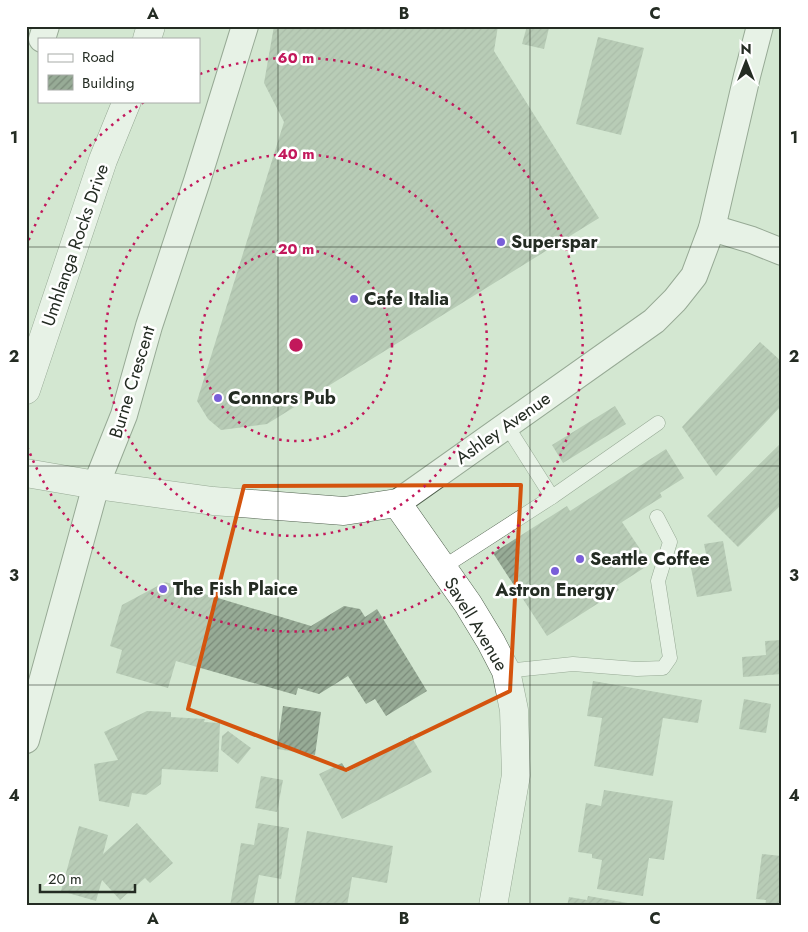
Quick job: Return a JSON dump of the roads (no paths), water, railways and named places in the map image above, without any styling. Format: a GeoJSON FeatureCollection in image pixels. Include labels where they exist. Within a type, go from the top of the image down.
{"type":"FeatureCollection","features":[{"type":"Feature","properties":{"kind":"street"},"geometry":{"type":"LineString","coordinates":[[42,38],[46,26]]}},
{"type":"Feature","properties":{"kind":"street"},"geometry":{"type":"LineString","coordinates":[[147,38],[151,26]]}},
{"type":"Feature","properties":{"kind":"street","name":"Burne Crescent"},"geometry":{"type":"LineString","coordinates":[[26,740],[96,485],[124,415],[149,326],[197,181],[245,26]]}},
{"type":"Feature","properties":{"kind":"street","name":"Ashley Avenue"},"geometry":{"type":"LineString","coordinates":[[26,473],[96,485],[213,501],[344,511],[397,504],[654,321],[675,300],[694,276],[712,228],[744,85],[760,26]]}},
{"type":"Feature","properties":{"kind":"street","name":"Umhlanga Rocks Drive"},"geometry":{"type":"LineString","coordinates":[[26,390],[103,160],[127,102]]}},
{"type":"Feature","properties":{"kind":"street"},"geometry":{"type":"LineString","coordinates":[[712,228],[752,240],[782,252]]}},
{"type":"Feature","properties":{"kind":"street","name":"Savell Avenue"},"geometry":{"type":"LineString","coordinates":[[397,504],[468,604],[506,671],[514,710],[516,775],[493,906]]}},
{"type":"Feature","properties":{"kind":"lane"},"geometry":{"type":"LineString","coordinates":[[442,568],[552,497],[658,423]]}},
{"type":"Feature","properties":{"kind":"lane"},"geometry":{"type":"LineString","coordinates":[[507,426],[552,497]]}},
{"type":"Feature","properties":{"kind":"lane"},"geometry":{"type":"LineString","coordinates":[[506,671],[573,664],[637,669],[663,668],[670,658],[658,581],[670,542],[657,517]]}},
{"type":"Feature","properties":{"kind":"place","name":"Superspar"},"geometry":{"type":"Point","coordinates":[501,242]}},
{"type":"Feature","properties":{"kind":"place","name":"Cafe Italia"},"geometry":{"type":"Point","coordinates":[354,299]}},
{"type":"Feature","properties":{"kind":"place","name":"Connors Pub"},"geometry":{"type":"Point","coordinates":[218,398]}},
{"type":"Feature","properties":{"kind":"place","name":"Seattle Coffee"},"geometry":{"type":"Point","coordinates":[580,559]}},
{"type":"Feature","properties":{"kind":"place","name":"Astron Energy"},"geometry":{"type":"Point","coordinates":[555,571]}},
{"type":"Feature","properties":{"kind":"place","name":"The Fish Plaice"},"geometry":{"type":"Point","coordinates":[163,589]}}]}
